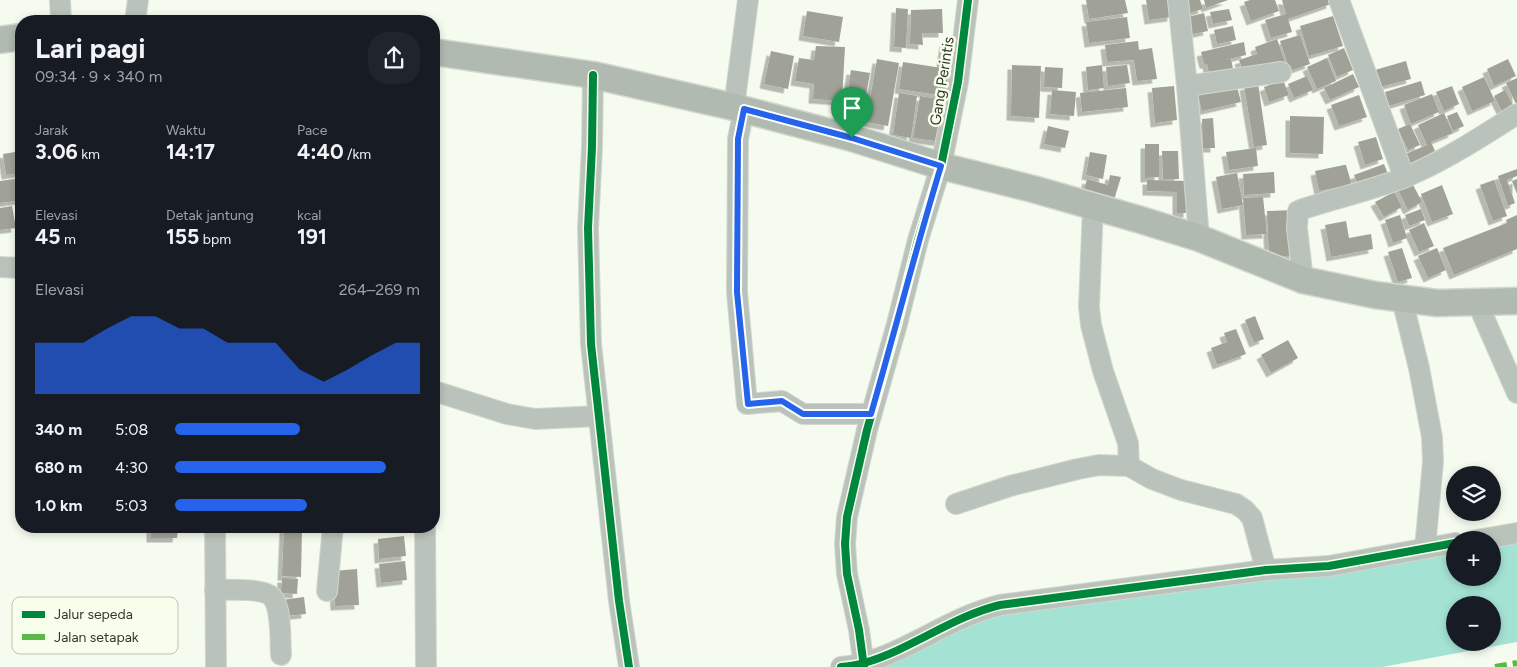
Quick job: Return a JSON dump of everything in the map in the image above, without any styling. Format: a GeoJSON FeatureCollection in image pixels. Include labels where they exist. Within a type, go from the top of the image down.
{"type":"FeatureCollection","features":[{"type":"Feature","properties":{"kind":"main road"},"geometry":{"type":"LineString","coordinates":[[0,40],[15,38]]}},
{"type":"Feature","properties":{"kind":"main road"},"geometry":{"type":"LineString","coordinates":[[440,53],[593,75],[739,108],[852,138],[941,166],[1093,206],[1199,238],[1303,280],[1375,295],[1437,303],[1517,301]]}},
{"type":"Feature","properties":{"kind":"street"},"geometry":{"type":"LineString","coordinates":[[60,0],[61,15]]}},
{"type":"Feature","properties":{"kind":"street"},"geometry":{"type":"LineString","coordinates":[[136,15],[138,0]]}},
{"type":"Feature","properties":{"kind":"street"},"geometry":{"type":"LineString","coordinates":[[748,0],[739,108],[737,283],[748,404],[782,401],[803,414],[871,414]]}},
{"type":"Feature","properties":{"kind":"street","name":"Gang Perintis"},"geometry":{"type":"LineString","coordinates":[[864,665],[859,630],[847,574],[845,544],[847,517],[871,414],[897,324],[918,240],[941,166],[958,82],[968,0]]}},
{"type":"Feature","properties":{"kind":"street"},"geometry":{"type":"LineString","coordinates":[[1178,0],[1188,86],[1199,238]]}},
{"type":"Feature","properties":{"kind":"street"},"geometry":{"type":"LineString","coordinates":[[1339,0],[1404,177]]}},
{"type":"Feature","properties":{"kind":"street"},"geometry":{"type":"LineString","coordinates":[[1188,86],[1281,72]]}},
{"type":"Feature","properties":{"kind":"street"},"geometry":{"type":"LineString","coordinates":[[593,75],[588,228],[591,344],[619,601],[629,667]]}},
{"type":"Feature","properties":{"kind":"street"},"geometry":{"type":"LineString","coordinates":[[1303,280],[1297,228],[1298,211],[1302,208],[1362,192],[1404,177],[1465,148],[1517,114]]}},
{"type":"Feature","properties":{"kind":"street"},"geometry":{"type":"LineString","coordinates":[[1093,206],[1091,325],[1103,370],[1128,443],[1129,466]]}},
{"type":"Feature","properties":{"kind":"street"},"geometry":{"type":"LineString","coordinates":[[0,267],[15,268]]}},
{"type":"Feature","properties":{"kind":"street"},"geometry":{"type":"LineString","coordinates":[[1402,299],[1419,368],[1432,438],[1433,462],[1425,548]]}},
{"type":"Feature","properties":{"kind":"street"},"geometry":{"type":"LineString","coordinates":[[1477,302],[1517,393]]}},
{"type":"Feature","properties":{"kind":"street"},"geometry":{"type":"LineString","coordinates":[[440,393],[507,414],[535,419],[598,416]]}},
{"type":"Feature","properties":{"kind":"street"},"geometry":{"type":"LineString","coordinates":[[956,504],[1010,486],[1078,469],[1099,465],[1129,466],[1152,479],[1236,504],[1245,510],[1252,518],[1266,570]]}},
{"type":"Feature","properties":{"kind":"street"},"geometry":{"type":"LineString","coordinates":[[215,533],[216,667]]}},
{"type":"Feature","properties":{"kind":"street"},"geometry":{"type":"LineString","coordinates":[[327,590],[331,533]]}},
{"type":"Feature","properties":{"kind":"street"},"geometry":{"type":"LineString","coordinates":[[425,533],[426,667]]}},
{"type":"Feature","properties":{"kind":"street"},"geometry":{"type":"LineString","coordinates":[[1501,536],[1517,533]]}},
{"type":"Feature","properties":{"kind":"street"},"geometry":{"type":"LineString","coordinates":[[841,667],[864,665],[980,610],[1000,605],[1266,570],[1329,566],[1446,545]]}},
{"type":"Feature","properties":{"kind":"street"},"geometry":{"type":"LineString","coordinates":[[215,590],[245,590],[272,596],[277,606],[281,655]]}},
{"type":"Feature","properties":{"kind":"water"},"geometry":{"type":"Polygon","coordinates":[[[1517,540],[1517,642],[1501,645],[1501,596],[1446,596],[1446,651],[1468,651],[1382,667],[885,667],[893,661],[990,617],[1446,550],[1446,586],[1501,586],[1501,542],[1517,540]]]}},
{"type":"Feature","properties":{"kind":"building"},"geometry":{"type":"Polygon","coordinates":[[[1086,0],[1125,0],[1128,13],[1089,19],[1086,0]]]}},
{"type":"Feature","properties":{"kind":"building"},"geometry":{"type":"Polygon","coordinates":[[[1146,0],[1170,0],[1172,17],[1149,20],[1146,0]]]}},
{"type":"Feature","properties":{"kind":"building"},"geometry":{"type":"Polygon","coordinates":[[[1180,0],[1200,0],[1203,9],[1184,15],[1180,0]]]}},
{"type":"Feature","properties":{"kind":"building"},"geometry":{"type":"Polygon","coordinates":[[[1204,0],[1228,0],[1206,8],[1204,0]]]}},
{"type":"Feature","properties":{"kind":"building"},"geometry":{"type":"Polygon","coordinates":[[[1250,0],[1275,0],[1279,11],[1251,21],[1244,2],[1250,0]]]}},
{"type":"Feature","properties":{"kind":"building"},"geometry":{"type":"Polygon","coordinates":[[[1282,0],[1330,0],[1331,4],[1288,19],[1292,32],[1271,38],[1265,20],[1286,14],[1282,0]]]}},
{"type":"Feature","properties":{"kind":"building"},"geometry":{"type":"Polygon","coordinates":[[[896,8],[908,9],[906,48],[894,47],[896,8]]]}},
{"type":"Feature","properties":{"kind":"building"},"geometry":{"type":"Polygon","coordinates":[[[942,9],[943,33],[922,33],[923,45],[910,44],[911,10],[942,9]]]}},
{"type":"Feature","properties":{"kind":"building"},"geometry":{"type":"Polygon","coordinates":[[[1229,9],[1232,20],[1213,24],[1210,12],[1229,9]]]}},
{"type":"Feature","properties":{"kind":"building"},"geometry":{"type":"Polygon","coordinates":[[[807,11],[843,17],[839,42],[803,36],[807,11]]]}},
{"type":"Feature","properties":{"kind":"building"},"geometry":{"type":"Polygon","coordinates":[[[1204,13],[1208,31],[1188,35],[1184,18],[1204,13]]]}},
{"type":"Feature","properties":{"kind":"building"},"geometry":{"type":"Polygon","coordinates":[[[1333,16],[1343,46],[1309,56],[1300,26],[1333,16]]]}},
{"type":"Feature","properties":{"kind":"building"},"geometry":{"type":"Polygon","coordinates":[[[1127,17],[1130,38],[1089,43],[1086,22],[1127,17]]]}},
{"type":"Feature","properties":{"kind":"building"},"geometry":{"type":"Polygon","coordinates":[[[1233,26],[1236,40],[1217,44],[1214,30],[1233,26]]]}},
{"type":"Feature","properties":{"kind":"building"},"geometry":{"type":"Polygon","coordinates":[[[1300,35],[1310,64],[1290,71],[1280,41],[1300,35]]]}},
{"type":"Feature","properties":{"kind":"building"},"geometry":{"type":"Polygon","coordinates":[[[1277,39],[1286,65],[1245,77],[1239,60],[1257,54],[1255,47],[1277,39]]]}},
{"type":"Feature","properties":{"kind":"building"},"geometry":{"type":"Polygon","coordinates":[[[1138,41],[1139,50],[1152,48],[1157,79],[1137,81],[1134,60],[1107,62],[1105,45],[1138,41]]]}},
{"type":"Feature","properties":{"kind":"building"},"geometry":{"type":"Polygon","coordinates":[[[944,42],[961,44],[959,65],[941,63],[944,42]]]}},
{"type":"Feature","properties":{"kind":"building"},"geometry":{"type":"Polygon","coordinates":[[[1244,42],[1246,55],[1225,60],[1231,59],[1235,78],[1211,82],[1207,64],[1204,64],[1201,52],[1244,42]]]}},
{"type":"Feature","properties":{"kind":"building"},"geometry":{"type":"Polygon","coordinates":[[[816,46],[845,47],[842,101],[813,99],[814,84],[795,81],[799,58],[814,60],[816,46]]]}},
{"type":"Feature","properties":{"kind":"building"},"geometry":{"type":"Polygon","coordinates":[[[1344,48],[1353,70],[1337,77],[1328,55],[1344,48]]]}},
{"type":"Feature","properties":{"kind":"building"},"geometry":{"type":"Polygon","coordinates":[[[771,51],[794,56],[788,89],[764,84],[771,51]]]}},
{"type":"Feature","properties":{"kind":"building"},"geometry":{"type":"Polygon","coordinates":[[[1327,58],[1336,81],[1317,89],[1307,67],[1327,58]]]}},
{"type":"Feature","properties":{"kind":"building"},"geometry":{"type":"Polygon","coordinates":[[[877,59],[899,63],[888,126],[866,122],[877,59]]]}},
{"type":"Feature","properties":{"kind":"building"},"geometry":{"type":"Polygon","coordinates":[[[1508,59],[1516,76],[1494,86],[1487,69],[1508,59]]]}},
{"type":"Feature","properties":{"kind":"building"},"geometry":{"type":"Polygon","coordinates":[[[1406,61],[1411,79],[1380,87],[1375,70],[1406,61]]]}},
{"type":"Feature","properties":{"kind":"building"},"geometry":{"type":"Polygon","coordinates":[[[903,62],[955,70],[951,97],[899,89],[903,62]]]}},
{"type":"Feature","properties":{"kind":"building"},"geometry":{"type":"Polygon","coordinates":[[[1012,65],[1041,66],[1039,118],[1011,116],[1012,65]]]}},
{"type":"Feature","properties":{"kind":"building"},"geometry":{"type":"Polygon","coordinates":[[[1102,65],[1104,88],[1088,90],[1086,67],[1102,65]]]}},
{"type":"Feature","properties":{"kind":"building"},"geometry":{"type":"Polygon","coordinates":[[[1127,65],[1130,83],[1108,86],[1106,67],[1127,65]]]}},
{"type":"Feature","properties":{"kind":"building"},"geometry":{"type":"Polygon","coordinates":[[[1045,67],[1063,68],[1062,88],[1044,87],[1045,67]]]}},
{"type":"Feature","properties":{"kind":"building"},"geometry":{"type":"Polygon","coordinates":[[[851,70],[870,73],[861,123],[843,120],[851,70]]]}},
{"type":"Feature","properties":{"kind":"building"},"geometry":{"type":"Polygon","coordinates":[[[1353,74],[1359,87],[1330,100],[1324,88],[1353,74]]]}},
{"type":"Feature","properties":{"kind":"building"},"geometry":{"type":"Polygon","coordinates":[[[1307,76],[1313,90],[1294,98],[1288,84],[1307,76]]]}},
{"type":"Feature","properties":{"kind":"building"},"geometry":{"type":"Polygon","coordinates":[[[1484,77],[1495,101],[1472,111],[1462,87],[1484,77]]]}},
{"type":"Feature","properties":{"kind":"building"},"geometry":{"type":"Polygon","coordinates":[[[1517,78],[1517,106],[1506,83],[1517,78]]]}},
{"type":"Feature","properties":{"kind":"building"},"geometry":{"type":"Polygon","coordinates":[[[1283,80],[1289,95],[1269,102],[1264,87],[1283,80]]]}},
{"type":"Feature","properties":{"kind":"building"},"geometry":{"type":"Polygon","coordinates":[[[1421,81],[1425,95],[1389,106],[1385,92],[1421,81]]]}},
{"type":"Feature","properties":{"kind":"building"},"geometry":{"type":"Polygon","coordinates":[[[1236,83],[1241,102],[1202,111],[1197,92],[1236,83]]]}},
{"type":"Feature","properties":{"kind":"building"},"geometry":{"type":"Polygon","coordinates":[[[1258,83],[1267,145],[1254,147],[1244,86],[1258,83]]]}},
{"type":"Feature","properties":{"kind":"building"},"geometry":{"type":"Polygon","coordinates":[[[1174,86],[1177,120],[1155,123],[1152,88],[1174,86]]]}},
{"type":"Feature","properties":{"kind":"building"},"geometry":{"type":"Polygon","coordinates":[[[1452,86],[1459,104],[1444,111],[1436,92],[1452,86]]]}},
{"type":"Feature","properties":{"kind":"building"},"geometry":{"type":"Polygon","coordinates":[[[1126,88],[1128,107],[1082,112],[1080,93],[1126,88]]]}},
{"type":"Feature","properties":{"kind":"building"},"geometry":{"type":"Polygon","coordinates":[[[1052,90],[1076,92],[1074,116],[1050,114],[1052,90]]]}},
{"type":"Feature","properties":{"kind":"building"},"geometry":{"type":"Polygon","coordinates":[[[1505,90],[1517,113],[1506,119],[1494,96],[1505,90]]]}},
{"type":"Feature","properties":{"kind":"building"},"geometry":{"type":"Polygon","coordinates":[[[899,93],[917,96],[911,138],[893,135],[899,93]]]}},
{"type":"Feature","properties":{"kind":"building"},"geometry":{"type":"Polygon","coordinates":[[[1432,94],[1439,112],[1411,124],[1404,105],[1432,94]]]}},
{"type":"Feature","properties":{"kind":"building"},"geometry":{"type":"Polygon","coordinates":[[[1359,95],[1367,117],[1339,126],[1331,105],[1359,95]]]}},
{"type":"Feature","properties":{"kind":"building"},"geometry":{"type":"Polygon","coordinates":[[[920,96],[950,101],[943,142],[913,138],[920,96]]]}},
{"type":"Feature","properties":{"kind":"building"},"geometry":{"type":"Polygon","coordinates":[[[1457,112],[1464,126],[1453,131],[1447,116],[1457,112]]]}},
{"type":"Feature","properties":{"kind":"building"},"geometry":{"type":"Polygon","coordinates":[[[1444,113],[1453,133],[1431,142],[1439,160],[1410,172],[1403,155],[1427,145],[1418,125],[1444,113]]]}},
{"type":"Feature","properties":{"kind":"building"},"geometry":{"type":"Polygon","coordinates":[[[1290,116],[1324,117],[1323,154],[1290,153],[1290,116]]]}},
{"type":"Feature","properties":{"kind":"building"},"geometry":{"type":"Polygon","coordinates":[[[1213,118],[1215,148],[1203,148],[1202,119],[1213,118]]]}},
{"type":"Feature","properties":{"kind":"building"},"geometry":{"type":"Polygon","coordinates":[[[1410,124],[1420,145],[1408,150],[1398,129],[1410,124]]]}},
{"type":"Feature","properties":{"kind":"building"},"geometry":{"type":"Polygon","coordinates":[[[1048,126],[1069,131],[1065,148],[1044,144],[1048,126]]]}},
{"type":"Feature","properties":{"kind":"building"},"geometry":{"type":"Polygon","coordinates":[[[1376,137],[1383,159],[1365,165],[1358,142],[1376,137]]]}},
{"type":"Feature","properties":{"kind":"building"},"geometry":{"type":"Polygon","coordinates":[[[1145,144],[1159,144],[1159,177],[1145,178],[1145,144]]]}},
{"type":"Feature","properties":{"kind":"building"},"geometry":{"type":"Polygon","coordinates":[[[1256,148],[1258,166],[1229,170],[1226,152],[1256,148]]]}},
{"type":"Feature","properties":{"kind":"building"},"geometry":{"type":"Polygon","coordinates":[[[1162,151],[1178,151],[1179,179],[1163,179],[1162,151]]]}},
{"type":"Feature","properties":{"kind":"building"},"geometry":{"type":"Polygon","coordinates":[[[15,152],[15,174],[6,175],[3,154],[15,152]]]}},
{"type":"Feature","properties":{"kind":"building"},"geometry":{"type":"Polygon","coordinates":[[[1090,152],[1107,155],[1103,179],[1086,175],[1090,152]]]}},
{"type":"Feature","properties":{"kind":"building"},"geometry":{"type":"Polygon","coordinates":[[[1384,164],[1390,179],[1360,190],[1354,175],[1384,164]]]}},
{"type":"Feature","properties":{"kind":"building"},"geometry":{"type":"Polygon","coordinates":[[[1346,165],[1353,189],[1341,193],[1339,187],[1319,191],[1315,171],[1346,165]]]}},
{"type":"Feature","properties":{"kind":"building"},"geometry":{"type":"Polygon","coordinates":[[[1517,169],[1517,176],[1507,180],[1515,203],[1508,206],[1498,176],[1517,169]]]}},
{"type":"Feature","properties":{"kind":"building"},"geometry":{"type":"Polygon","coordinates":[[[1274,172],[1275,193],[1244,195],[1243,174],[1274,172]]]}},
{"type":"Feature","properties":{"kind":"building"},"geometry":{"type":"Polygon","coordinates":[[[1237,173],[1243,205],[1222,209],[1216,177],[1237,173]]]}},
{"type":"Feature","properties":{"kind":"building"},"geometry":{"type":"Polygon","coordinates":[[[1110,175],[1121,177],[1114,200],[1083,193],[1087,179],[1108,185],[1110,175]]]}},
{"type":"Feature","properties":{"kind":"building"},"geometry":{"type":"Polygon","coordinates":[[[15,179],[15,201],[0,203],[0,181],[15,179]]]}},
{"type":"Feature","properties":{"kind":"building"},"geometry":{"type":"Polygon","coordinates":[[[1517,179],[1517,194],[1512,181],[1517,179]]]}},
{"type":"Feature","properties":{"kind":"building"},"geometry":{"type":"Polygon","coordinates":[[[1147,180],[1188,181],[1188,213],[1177,213],[1177,192],[1147,191],[1147,180]]]}},
{"type":"Feature","properties":{"kind":"building"},"geometry":{"type":"Polygon","coordinates":[[[1494,180],[1507,216],[1493,221],[1480,185],[1494,180]]]}},
{"type":"Feature","properties":{"kind":"building"},"geometry":{"type":"Polygon","coordinates":[[[1411,181],[1422,202],[1408,210],[1397,188],[1411,181]]]}},
{"type":"Feature","properties":{"kind":"building"},"geometry":{"type":"Polygon","coordinates":[[[1442,185],[1453,214],[1432,222],[1421,194],[1442,185]]]}},
{"type":"Feature","properties":{"kind":"building"},"geometry":{"type":"Polygon","coordinates":[[[1394,192],[1402,207],[1384,217],[1375,202],[1394,192]]]}},
{"type":"Feature","properties":{"kind":"building"},"geometry":{"type":"Polygon","coordinates":[[[1263,197],[1267,234],[1246,235],[1243,198],[1263,197]]]}},
{"type":"Feature","properties":{"kind":"building"},"geometry":{"type":"Polygon","coordinates":[[[12,206],[15,228],[0,230],[0,208],[12,206]]]}},
{"type":"Feature","properties":{"kind":"building"},"geometry":{"type":"Polygon","coordinates":[[[1421,209],[1425,220],[1409,226],[1405,215],[1421,209]]]}},
{"type":"Feature","properties":{"kind":"building"},"geometry":{"type":"Polygon","coordinates":[[[1293,210],[1294,256],[1269,256],[1267,211],[1293,210]]]}},
{"type":"Feature","properties":{"kind":"building"},"geometry":{"type":"Polygon","coordinates":[[[1400,215],[1407,238],[1393,243],[1385,220],[1400,215]]]}},
{"type":"Feature","properties":{"kind":"building"},"geometry":{"type":"Polygon","coordinates":[[[1517,215],[1517,249],[1454,275],[1443,248],[1507,223],[1506,220],[1517,215]]]}},
{"type":"Feature","properties":{"kind":"building"},"geometry":{"type":"Polygon","coordinates":[[[1346,221],[1349,238],[1371,234],[1373,249],[1331,257],[1325,225],[1346,221]]]}},
{"type":"Feature","properties":{"kind":"building"},"geometry":{"type":"Polygon","coordinates":[[[1424,223],[1434,246],[1419,252],[1409,230],[1424,223]]]}},
{"type":"Feature","properties":{"kind":"building"},"geometry":{"type":"Polygon","coordinates":[[[1402,248],[1412,278],[1398,282],[1388,252],[1402,248]]]}},
{"type":"Feature","properties":{"kind":"building"},"geometry":{"type":"Polygon","coordinates":[[[1437,248],[1446,270],[1428,278],[1418,256],[1437,248]]]}},
{"type":"Feature","properties":{"kind":"building"},"geometry":{"type":"Polygon","coordinates":[[[1255,316],[1264,339],[1254,343],[1245,320],[1255,316]]]}},
{"type":"Feature","properties":{"kind":"building"},"geometry":{"type":"Polygon","coordinates":[[[1236,329],[1246,354],[1217,365],[1211,348],[1227,342],[1224,333],[1236,329]]]}},
{"type":"Feature","properties":{"kind":"building"},"geometry":{"type":"Polygon","coordinates":[[[1288,340],[1298,358],[1271,373],[1261,355],[1288,340]]]}},
{"type":"Feature","properties":{"kind":"building"},"geometry":{"type":"Polygon","coordinates":[[[151,533],[178,533],[177,538],[151,538],[151,533]]]}},
{"type":"Feature","properties":{"kind":"building"},"geometry":{"type":"Polygon","coordinates":[[[284,533],[302,533],[301,577],[282,576],[284,533]]]}},
{"type":"Feature","properties":{"kind":"building"},"geometry":{"type":"Polygon","coordinates":[[[404,536],[406,556],[379,559],[378,539],[404,536]]]}},
{"type":"Feature","properties":{"kind":"building"},"geometry":{"type":"Polygon","coordinates":[[[405,561],[407,580],[381,583],[379,564],[405,561]]]}},
{"type":"Feature","properties":{"kind":"building"},"geometry":{"type":"Polygon","coordinates":[[[357,569],[359,605],[335,606],[333,571],[357,569]]]}},
{"type":"Feature","properties":{"kind":"building"},"geometry":{"type":"Polygon","coordinates":[[[282,578],[298,579],[297,594],[281,593],[282,578]]]}},
{"type":"Feature","properties":{"kind":"building"},"geometry":{"type":"Polygon","coordinates":[[[304,597],[306,614],[284,616],[282,600],[304,597]]]}},
{"type":"Feature","properties":{"kind":"marked path"},"geometry":{"type":"LineString","coordinates":[[1495,667],[1517,663]]}},
{"type":"Feature","properties":{"kind":"cycle path"},"geometry":{"type":"LineString","coordinates":[[864,667],[859,630],[847,574],[845,544],[847,517],[867,430],[918,240],[941,166],[958,82],[968,0]]}},
{"type":"Feature","properties":{"kind":"cycle path"},"geometry":{"type":"LineString","coordinates":[[593,75],[588,228],[591,344],[619,601],[629,667]]}},
{"type":"Feature","properties":{"kind":"cycle path"},"geometry":{"type":"LineString","coordinates":[[841,667],[861,664],[882,657],[965,617],[1000,605],[1266,570],[1329,566],[1446,545]]}},
{"type":"Feature","properties":{"kind":"route"},"geometry":{"type":"LineString","coordinates":[[744,109],[852,138],[941,166],[918,240],[897,324],[871,414],[803,414],[782,401],[748,404],[737,292],[738,139],[744,109]]}}]}
